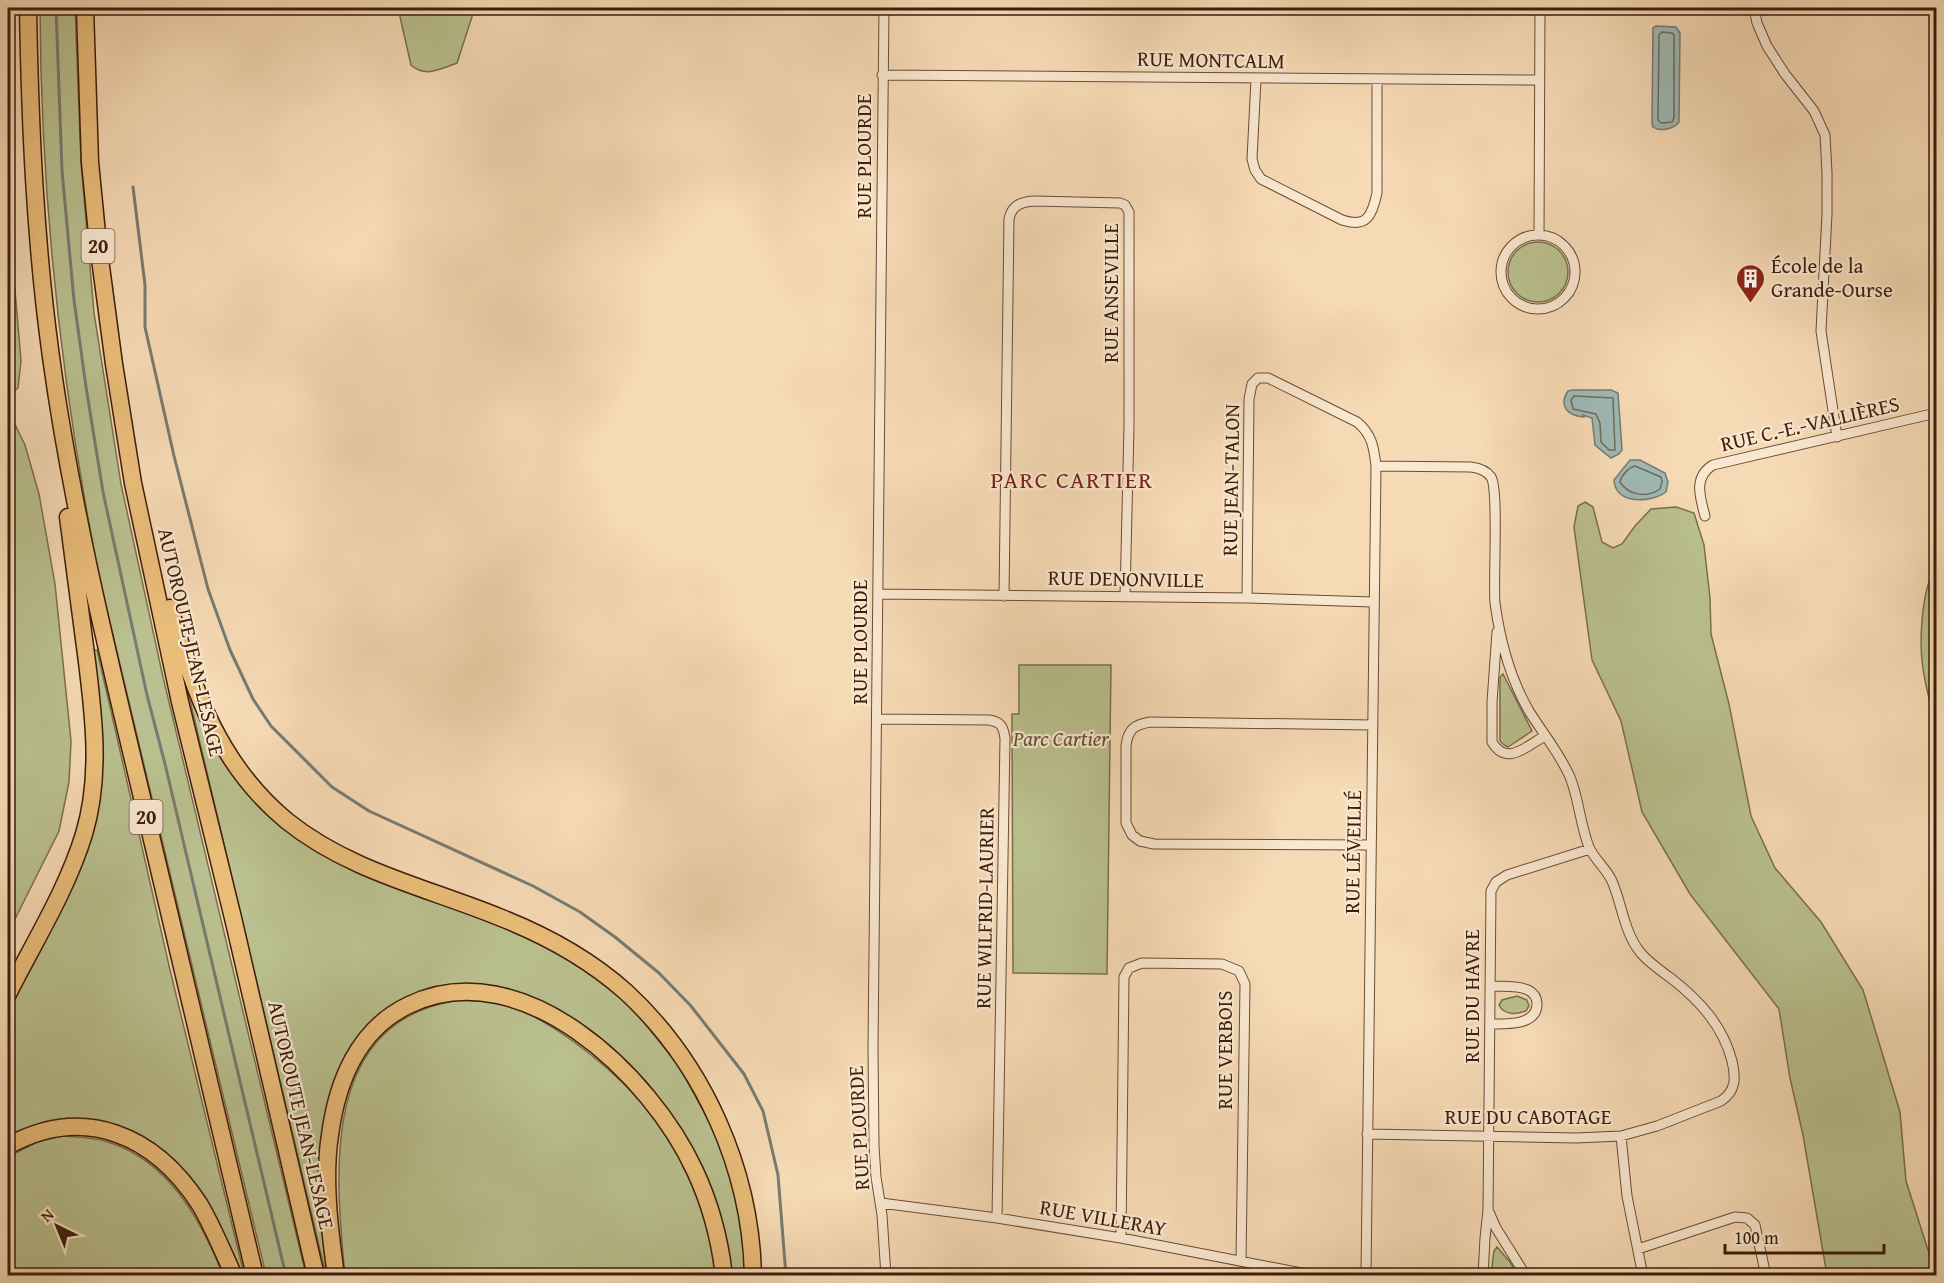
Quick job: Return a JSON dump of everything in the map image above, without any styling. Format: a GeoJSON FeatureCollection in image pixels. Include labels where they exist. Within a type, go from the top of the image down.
{"type":"FeatureCollection","features":[{"type":"Feature","properties":{"kind":"highway","name":"20"},"geometry":{"type":"LineString","coordinates":[[28,8],[34,178],[51,356],[71,488],[96,603],[255,1275]]}},
{"type":"Feature","properties":{"kind":"highway","name":"AUTOROUTE JEAN-LESAGE"},"geometry":{"type":"LineString","coordinates":[[85,8],[89,141],[97,232],[114,364],[133,483],[180,702],[316,1275]]}},
{"type":"Feature","properties":{"kind":"highway"},"geometry":{"type":"LineString","coordinates":[[8,994],[59,895],[78,851],[86,825],[93,780],[92,705],[58,442],[51,356]]}},
{"type":"Feature","properties":{"kind":"highway"},"geometry":{"type":"LineString","coordinates":[[133,483],[185,657],[212,726],[225,752],[240,772],[286,820],[332,851],[360,865],[528,928],[571,952],[625,991],[666,1035],[714,1112],[737,1171],[747,1208],[753,1252],[753,1275]]}},
{"type":"Feature","properties":{"kind":"highway"},"geometry":{"type":"LineString","coordinates":[[336,1275],[329,1208],[329,1137],[334,1111],[347,1069],[354,1055],[373,1031],[400,1009],[433,995],[471,991],[508,996],[552,1016],[591,1043],[645,1094],[666,1122],[696,1172],[716,1231],[724,1275]]}},
{"type":"Feature","properties":{"kind":"highway"},"geometry":{"type":"LineString","coordinates":[[8,1146],[35,1134],[66,1127],[97,1128],[135,1141],[162,1160],[186,1185],[200,1206],[234,1275]]}},
{"type":"Feature","properties":{"kind":"street","name":"RUE PLOURDE"},"geometry":{"type":"LineString","coordinates":[[884,8],[874,1135],[886,1275]]}},
{"type":"Feature","properties":{"kind":"street"},"geometry":{"type":"LineString","coordinates":[[1539,236],[1540,8]]}},
{"type":"Feature","properties":{"kind":"street"},"geometry":{"type":"LineString","coordinates":[[1754,8],[1767,46],[1785,74],[1814,111],[1825,135],[1827,214],[1821,331],[1837,437]]}},
{"type":"Feature","properties":{"kind":"street","name":"RUE MONTCALM"},"geometry":{"type":"LineString","coordinates":[[882,75],[1539,80]]}},
{"type":"Feature","properties":{"kind":"street"},"geometry":{"type":"LineString","coordinates":[[1256,79],[1252,159],[1261,179],[1322,211],[1354,224],[1363,222],[1369,216],[1374,208],[1377,193],[1377,80]]}},
{"type":"Feature","properties":{"kind":"street","name":"RUE ANSEVILLE"},"geometry":{"type":"LineString","coordinates":[[1004,596],[1009,219],[1017,205],[1034,201],[1120,203],[1125,205],[1129,212],[1129,402],[1125,597]]}},
{"type":"Feature","properties":{"kind":"street"},"geometry":{"type":"LineString","coordinates":[[1539,236],[1553,238],[1565,247],[1572,259],[1575,273],[1571,287],[1563,299],[1551,307],[1537,309],[1523,306],[1511,298],[1503,286],[1501,271],[1504,257],[1512,245],[1525,238],[1539,236]]}},
{"type":"Feature","properties":{"kind":"street","name":"RUE JEAN-TALON"},"geometry":{"type":"LineString","coordinates":[[1247,598],[1249,399],[1252,384],[1258,378],[1268,378],[1357,422],[1366,430]]}},
{"type":"Feature","properties":{"kind":"street","name":"RUE C.-E.-VALLIÈRES"},"geometry":{"type":"LineString","coordinates":[[1705,516],[1699,482],[1704,471],[1713,465],[1936,413]]}},
{"type":"Feature","properties":{"kind":"street","name":"RUE LÉVEILLÉ"},"geometry":{"type":"LineString","coordinates":[[1366,430],[1374,445],[1376,466],[1366,1275]]}},
{"type":"Feature","properties":{"kind":"street","name":"RUE DU CABOTAGE"},"geometry":{"type":"LineString","coordinates":[[1367,1134],[1576,1138],[1621,1136],[1657,1126],[1721,1101],[1730,1094],[1735,1080],[1728,1047],[1715,1023],[1699,1002],[1641,952],[1627,927],[1611,879],[1590,849],[1569,775],[1513,680],[1498,620],[1493,580],[1495,506],[1493,482],[1490,476],[1480,468],[1471,467],[1376,466]]}},
{"type":"Feature","properties":{"kind":"street","name":"RUE DENONVILLE"},"geometry":{"type":"LineString","coordinates":[[878,594],[1247,598],[1373,602]]}},
{"type":"Feature","properties":{"kind":"street","name":"RUE DU CABOTAGE"},"geometry":{"type":"LineString","coordinates":[[1498,620],[1492,702],[1492,742],[1502,753],[1509,755],[1545,736]]}},
{"type":"Feature","properties":{"kind":"street","name":"RUE WILFRID-LAURIER"},"geometry":{"type":"LineString","coordinates":[[878,719],[988,720],[997,721],[1003,726],[1005,738],[997,1218]]}},
{"type":"Feature","properties":{"kind":"street"},"geometry":{"type":"LineString","coordinates":[[1371,845],[1154,844],[1140,841],[1132,835],[1126,823],[1126,746],[1132,727],[1150,722],[1373,725]]}},
{"type":"Feature","properties":{"kind":"street","name":"RUE DU HAVRE"},"geometry":{"type":"LineString","coordinates":[[1484,1275],[1488,1210],[1491,891],[1496,882],[1507,875],[1590,849]]}},
{"type":"Feature","properties":{"kind":"street","name":"RUE VERBOIS"},"geometry":{"type":"LineString","coordinates":[[1121,1238],[1124,977],[1130,968],[1142,963],[1222,964],[1239,971],[1245,984],[1241,1261]]}},
{"type":"Feature","properties":{"kind":"street"},"geometry":{"type":"LineString","coordinates":[[1490,986],[1527,990],[1535,995],[1538,1002],[1536,1011],[1519,1022],[1490,1023]]}},
{"type":"Feature","properties":{"kind":"street"},"geometry":{"type":"LineString","coordinates":[[1621,1136],[1627,1196],[1643,1275]]}},
{"type":"Feature","properties":{"kind":"street","name":"RUE VILLERAY"},"geometry":{"type":"LineString","coordinates":[[881,1203],[997,1218],[1121,1238],[1317,1275]]}},
{"type":"Feature","properties":{"kind":"street","name":"RUE DU HAVRE"},"geometry":{"type":"LineString","coordinates":[[1488,1210],[1496,1228],[1526,1275]]}},
{"type":"Feature","properties":{"kind":"street"},"geometry":{"type":"LineString","coordinates":[[1638,1249],[1735,1217],[1747,1218],[1755,1224],[1766,1275]]}},
{"type":"Feature","properties":{"kind":"green space"},"geometry":{"type":"Polygon","coordinates":[[[40,8],[75,8],[81,163],[94,313],[121,484],[163,677],[306,1275],[266,1275],[101,585],[75,442],[56,298],[44,153],[40,8]]]}},
{"type":"Feature","properties":{"kind":"green space"},"geometry":{"type":"Polygon","coordinates":[[[398,8],[472,8],[472,17],[457,63],[427,72],[411,65],[398,8]]]}},
{"type":"Feature","properties":{"kind":"green space"},"geometry":{"type":"Polygon","coordinates":[[[8,207],[21,361],[18,388],[8,395],[8,207]]]}},
{"type":"Feature","properties":{"kind":"green space"},"geometry":{"type":"Polygon","coordinates":[[[1538,242],[1550,244],[1563,255],[1568,272],[1566,284],[1555,297],[1538,302],[1526,300],[1513,289],[1508,272],[1510,260],[1521,247],[1538,242]]]}},
{"type":"Feature","properties":{"kind":"green space"},"geometry":{"type":"Polygon","coordinates":[[[8,410],[25,445],[39,494],[55,584],[71,741],[69,782],[59,831],[8,933],[8,410]]]}},
{"type":"Feature","properties":{"kind":"green space"},"geometry":{"type":"Polygon","coordinates":[[[1585,502],[1593,507],[1602,542],[1613,548],[1622,544],[1651,509],[1676,507],[1694,513],[1704,545],[1710,598],[1711,634],[1729,704],[1751,816],[1775,868],[1821,922],[1863,990],[1900,1112],[1906,1181],[1936,1275],[1827,1275],[1779,1009],[1690,894],[1642,812],[1621,721],[1592,660],[1574,527],[1578,506],[1585,502]]]}},
{"type":"Feature","properties":{"kind":"green space"},"geometry":{"type":"Polygon","coordinates":[[[1936,568],[1936,729],[1924,676],[1921,645],[1924,602],[1936,568]]]}},
{"type":"Feature","properties":{"kind":"green space"},"geometry":{"type":"Polygon","coordinates":[[[93,650],[97,650],[170,970],[244,1274],[240,1275],[170,1158],[156,1146],[126,1130],[8,1139],[8,1010],[83,861],[93,650]]]}},
{"type":"Feature","properties":{"kind":"green space","name":"Parc Cartier"},"geometry":{"type":"Polygon","coordinates":[[[1019,665],[1111,665],[1107,974],[1013,973],[1012,714],[1019,714],[1019,665]]]}},
{"type":"Feature","properties":{"kind":"green space"},"geometry":{"type":"Polygon","coordinates":[[[1503,674],[1532,731],[1508,747],[1500,741],[1500,677],[1503,674]]]}},
{"type":"Feature","properties":{"kind":"green space"},"geometry":{"type":"Polygon","coordinates":[[[192,691],[217,752],[260,808],[293,835],[511,928],[575,962],[605,984],[634,1010],[678,1065],[717,1136],[739,1204],[747,1275],[730,1275],[678,1129],[539,1002],[503,988],[462,984],[443,986],[409,998],[339,1072],[330,1275],[326,1275],[188,692],[192,691]]]}},
{"type":"Feature","properties":{"kind":"green space"},"geometry":{"type":"Polygon","coordinates":[[[1517,996],[1527,1000],[1529,1006],[1526,1011],[1511,1013],[1504,1011],[1499,1005],[1502,1000],[1517,996]]]}},
{"type":"Feature","properties":{"kind":"green space"},"geometry":{"type":"Polygon","coordinates":[[[459,1000],[500,1003],[543,1022],[587,1052],[627,1087],[658,1123],[684,1168],[704,1215],[717,1276],[345,1276],[339,1191],[340,1148],[346,1106],[359,1068],[381,1037],[414,1013],[459,1000]]]}},
{"type":"Feature","properties":{"kind":"green space"},"geometry":{"type":"Polygon","coordinates":[[[62,1136],[108,1142],[130,1151],[149,1163],[180,1195],[193,1214],[223,1275],[8,1276],[8,1157],[39,1141],[62,1136]]]}},
{"type":"Feature","properties":{"kind":"green space"},"geometry":{"type":"Polygon","coordinates":[[[1497,1247],[1518,1275],[1491,1275],[1494,1251],[1497,1247]]]}},
{"type":"Feature","properties":{"kind":"water"},"geometry":{"type":"Polygon","coordinates":[[[1656,26],[1676,27],[1680,33],[1679,122],[1670,128],[1663,129],[1656,129],[1652,123],[1653,28],[1656,26]]]}},
{"type":"Feature","properties":{"kind":"water"},"geometry":{"type":"Polygon","coordinates":[[[1611,390],[1618,393],[1622,450],[1619,454],[1611,458],[1595,445],[1592,418],[1573,415],[1566,409],[1565,396],[1568,391],[1611,390]]]}},
{"type":"Feature","properties":{"kind":"water"},"geometry":{"type":"Polygon","coordinates":[[[1630,460],[1640,460],[1665,473],[1668,482],[1666,492],[1660,496],[1643,500],[1627,498],[1620,494],[1614,480],[1630,460]]]}},
{"type":"Feature","properties":{"kind":"waterway"},"geometry":{"type":"LineString","coordinates":[[56,8],[62,171],[74,300],[103,492],[147,695],[286,1276]]}},
{"type":"Feature","properties":{"kind":"waterway"},"geometry":{"type":"LineString","coordinates":[[133,187],[145,285],[145,327],[174,456],[208,589],[230,650],[253,699],[271,726],[332,787],[369,811],[533,886],[580,912],[659,973],[691,1006],[744,1074],[763,1111],[778,1175],[786,1276]]}},
{"type":"Feature","properties":{"kind":"place","name":"École de la Grande-Ourse"},"geometry":{"type":"Point","coordinates":[1750,304]}},
{"type":"Feature","properties":{"kind":"district","name":"PARC CARTIER"},"geometry":{"type":"Point","coordinates":[1072,480]}}]}
